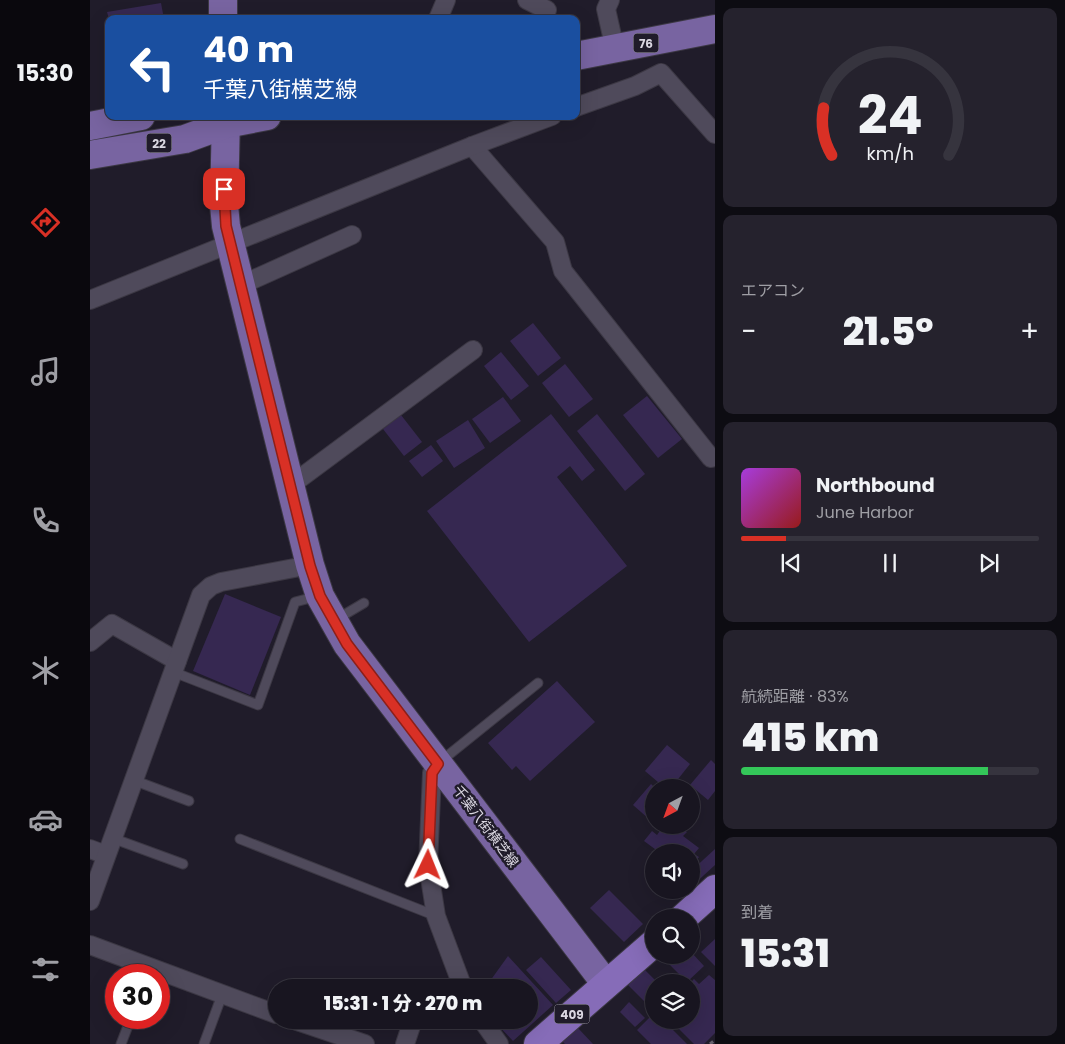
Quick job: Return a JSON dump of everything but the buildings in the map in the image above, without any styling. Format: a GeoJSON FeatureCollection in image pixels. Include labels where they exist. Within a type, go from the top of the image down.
{"type":"FeatureCollection","features":[{"type":"Feature","properties":{"kind":"highway"},"geometry":{"type":"LineString","coordinates":[[692,909],[715,889]]}},
{"type":"Feature","properties":{"kind":"highway","name":"409"},"geometry":{"type":"LineString","coordinates":[[538,1044],[645,950]]}},
{"type":"Feature","properties":{"kind":"main road"},"geometry":{"type":"LineString","coordinates":[[223,0],[223,15]]}},
{"type":"Feature","properties":{"kind":"main road","name":"76"},"geometry":{"type":"LineString","coordinates":[[580,55],[715,29]]}},
{"type":"Feature","properties":{"kind":"main road","name":"22"},"geometry":{"type":"LineString","coordinates":[[90,126],[121,120]]}},
{"type":"Feature","properties":{"kind":"main road","name":"22"},"geometry":{"type":"LineString","coordinates":[[90,155],[185,139],[226,120]]}},
{"type":"Feature","properties":{"kind":"main road","name":"千葉八街横芝線"},"geometry":{"type":"LineString","coordinates":[[226,120],[224,205],[230,242],[310,566],[320,596],[347,644],[606,984]]}},
{"type":"Feature","properties":{"kind":"street"},"geometry":{"type":"LineString","coordinates":[[440,15],[446,0]]}},
{"type":"Feature","properties":{"kind":"street"},"geometry":{"type":"LineString","coordinates":[[527,0],[547,10]]}},
{"type":"Feature","properties":{"kind":"street"},"geometry":{"type":"LineString","coordinates":[[610,0],[606,9],[615,49]]}},
{"type":"Feature","properties":{"kind":"street"},"geometry":{"type":"LineString","coordinates":[[580,106],[635,86],[661,73],[715,134]]}},
{"type":"Feature","properties":{"kind":"street"},"geometry":{"type":"LineString","coordinates":[[90,300],[230,242],[541,120]]}},
{"type":"Feature","properties":{"kind":"street"},"geometry":{"type":"LineString","coordinates":[[472,146],[555,242],[562,271],[711,458]]}},
{"type":"Feature","properties":{"kind":"street"},"geometry":{"type":"LineString","coordinates":[[241,285],[352,235]]}},
{"type":"Feature","properties":{"kind":"street"},"geometry":{"type":"LineString","coordinates":[[291,485],[473,350]]}},
{"type":"Feature","properties":{"kind":"street"},"geometry":{"type":"LineString","coordinates":[[90,901],[98,852],[112,838],[133,780],[179,668],[201,595],[211,586],[310,566]]}},
{"type":"Feature","properties":{"kind":"street"},"geometry":{"type":"LineString","coordinates":[[90,642],[112,624],[179,668]]}},
{"type":"Feature","properties":{"kind":"street"},"geometry":{"type":"LineString","coordinates":[[438,764],[432,773],[428,865],[436,916],[460,979]]}},
{"type":"Feature","properties":{"kind":"street"},"geometry":{"type":"LineString","coordinates":[[90,945],[132,964]]}},
{"type":"Feature","properties":{"kind":"street"},"geometry":{"type":"LineString","coordinates":[[170,978],[268,1011]]}},
{"type":"Feature","properties":{"kind":"street"},"geometry":{"type":"LineString","coordinates":[[319,1029],[357,1043]]}},
{"type":"Feature","properties":{"kind":"street"},"geometry":{"type":"LineString","coordinates":[[404,1044],[410,1029]]}},
{"type":"Feature","properties":{"kind":"street"},"geometry":{"type":"LineString","coordinates":[[488,1029],[499,1044]]}},
{"type":"Feature","properties":{"kind":"lane"},"geometry":{"type":"LineString","coordinates":[[179,668],[258,705],[295,602],[320,596]]}},
{"type":"Feature","properties":{"kind":"lane"},"geometry":{"type":"LineString","coordinates":[[333,622],[364,603]]}},
{"type":"Feature","properties":{"kind":"lane"},"geometry":{"type":"LineString","coordinates":[[438,764],[538,683]]}},
{"type":"Feature","properties":{"kind":"lane"},"geometry":{"type":"LineString","coordinates":[[133,780],[190,801]]}},
{"type":"Feature","properties":{"kind":"lane"},"geometry":{"type":"LineString","coordinates":[[112,838],[183,864]]}},
{"type":"Feature","properties":{"kind":"lane"},"geometry":{"type":"LineString","coordinates":[[240,839],[436,916]]}},
{"type":"Feature","properties":{"kind":"lane"},"geometry":{"type":"LineString","coordinates":[[204,1044],[222,995]]}},
{"type":"Feature","properties":{"kind":"lane"},"geometry":{"type":"LineString","coordinates":[[121,1044],[127,1029]]}},
{"type":"Feature","properties":{"kind":"path"},"geometry":{"type":"LineString","coordinates":[[710,1044],[715,1040]]}},
{"type":"Feature","properties":{"kind":"route"},"geometry":{"type":"LineString","coordinates":[[224,189],[226,226],[310,566],[320,596],[347,644],[438,764],[432,773],[428,865]]}}]}
